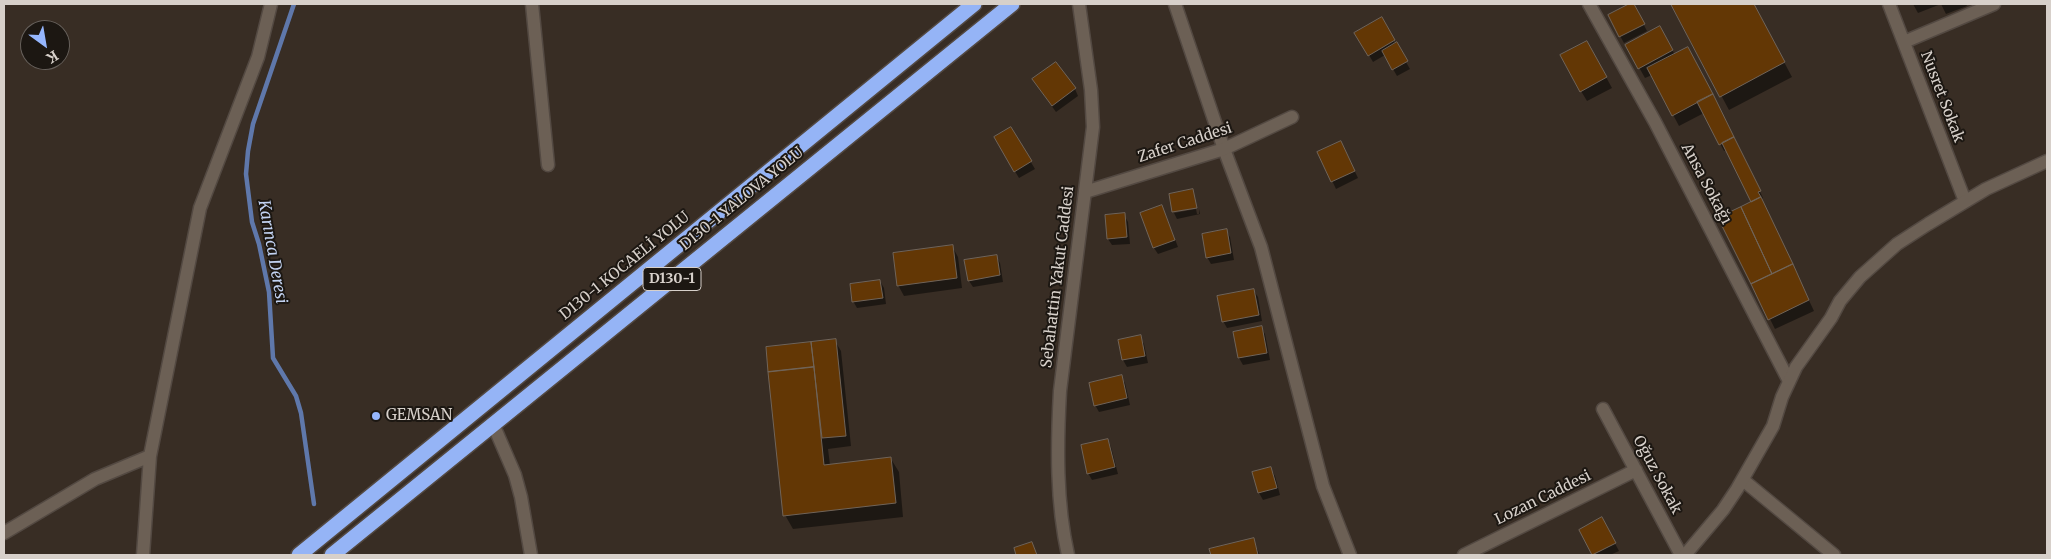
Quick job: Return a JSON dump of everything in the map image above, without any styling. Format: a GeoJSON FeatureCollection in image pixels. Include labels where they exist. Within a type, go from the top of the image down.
{"type":"FeatureCollection","features":[{"type":"Feature","properties":{"kind":"highway","name":"D130-1 KOCAELİ YOLU"},"geometry":{"type":"LineString","coordinates":[[299,555],[974,4]]}},
{"type":"Feature","properties":{"kind":"highway","name":"D130-1 YALOVA YOLU"},"geometry":{"type":"LineString","coordinates":[[332,555],[1012,4]]}},
{"type":"Feature","properties":{"kind":"street"},"geometry":{"type":"LineString","coordinates":[[142,555],[150,456],[200,208],[258,57],[272,4]]}},
{"type":"Feature","properties":{"kind":"street"},"geometry":{"type":"LineString","coordinates":[[532,4],[548,165]]}},
{"type":"Feature","properties":{"kind":"street","name":"Sebahattin Yakut Caddesi"},"geometry":{"type":"LineString","coordinates":[[1068,555],[1061,510],[1058,426],[1063,357],[1093,127],[1093,108],[1080,4]]}},
{"type":"Feature","properties":{"kind":"street"},"geometry":{"type":"LineString","coordinates":[[1175,4],[1224,149],[1261,246],[1322,486],[1350,555]]}},
{"type":"Feature","properties":{"kind":"street","name":"Ansa Sokağı"},"geometry":{"type":"LineString","coordinates":[[1589,4],[1659,130],[1789,381]]}},
{"type":"Feature","properties":{"kind":"street","name":"Nusret Sokak"},"geometry":{"type":"LineString","coordinates":[[1889,4],[1965,201]]}},
{"type":"Feature","properties":{"kind":"street"},"geometry":{"type":"LineString","coordinates":[[1904,42],[1994,4]]}},
{"type":"Feature","properties":{"kind":"street","name":"Zafer Caddesi"},"geometry":{"type":"LineString","coordinates":[[1085,192],[1224,149],[1292,117]]}},
{"type":"Feature","properties":{"kind":"street"},"geometry":{"type":"LineString","coordinates":[[1683,555],[1723,510],[1743,480],[1773,426],[1796,366],[1831,318],[1840,301],[1860,277],[1896,244],[1965,201],[2047,161]]}},
{"type":"Feature","properties":{"kind":"street","name":"Oğuz Sokak"},"geometry":{"type":"LineString","coordinates":[[1604,409],[1683,555]]}},
{"type":"Feature","properties":{"kind":"street"},"geometry":{"type":"LineString","coordinates":[[493,424],[515,475],[521,497],[531,555]]}},
{"type":"Feature","properties":{"kind":"street"},"geometry":{"type":"LineString","coordinates":[[4,533],[95,480],[150,456]]}},
{"type":"Feature","properties":{"kind":"street","name":"Lozan Caddesi"},"geometry":{"type":"LineString","coordinates":[[1464,555],[1636,470]]}},
{"type":"Feature","properties":{"kind":"street"},"geometry":{"type":"LineString","coordinates":[[1743,480],[1834,555]]}},
{"type":"Feature","properties":{"kind":"building"},"geometry":{"type":"Polygon","coordinates":[[[1629,4],[1634,4],[1645,24],[1619,37],[1608,15],[1629,4]]]}},
{"type":"Feature","properties":{"kind":"building"},"geometry":{"type":"Polygon","coordinates":[[[1671,4],[1754,4],[1785,62],[1720,97],[1671,4]]]}},
{"type":"Feature","properties":{"kind":"building"},"geometry":{"type":"Polygon","coordinates":[[[1382,17],[1395,40],[1368,56],[1354,33],[1382,17]]]}},
{"type":"Feature","properties":{"kind":"building"},"geometry":{"type":"Polygon","coordinates":[[[1660,26],[1673,50],[1638,69],[1625,45],[1660,26]]]}},
{"type":"Feature","properties":{"kind":"building"},"geometry":{"type":"Polygon","coordinates":[[[1587,41],[1607,77],[1580,92],[1560,55],[1587,41]]]}},
{"type":"Feature","properties":{"kind":"building"},"geometry":{"type":"Polygon","coordinates":[[[1397,42],[1408,61],[1392,70],[1382,51],[1397,42]]]}},
{"type":"Feature","properties":{"kind":"building"},"geometry":{"type":"Polygon","coordinates":[[[1688,47],[1713,94],[1672,116],[1647,68],[1688,47]]]}},
{"type":"Feature","properties":{"kind":"building"},"geometry":{"type":"Polygon","coordinates":[[[1056,62],[1076,88],[1052,106],[1032,79],[1056,62]]]}},
{"type":"Feature","properties":{"kind":"building"},"geometry":{"type":"Polygon","coordinates":[[[1713,94],[1734,137],[1719,145],[1697,102],[1713,94]]]}},
{"type":"Feature","properties":{"kind":"building"},"geometry":{"type":"Polygon","coordinates":[[[1011,127],[1032,161],[1014,172],[994,137],[1011,127]]]}},
{"type":"Feature","properties":{"kind":"building"},"geometry":{"type":"Polygon","coordinates":[[[1734,137],[1761,191],[1758,192],[1761,197],[1751,202],[1722,143],[1734,137]]]}},
{"type":"Feature","properties":{"kind":"building"},"geometry":{"type":"Polygon","coordinates":[[[1341,141],[1355,171],[1331,182],[1317,152],[1341,141]]]}},
{"type":"Feature","properties":{"kind":"building"},"geometry":{"type":"Polygon","coordinates":[[[1193,189],[1197,208],[1172,212],[1169,194],[1193,189]]]}},
{"type":"Feature","properties":{"kind":"building"},"geometry":{"type":"Polygon","coordinates":[[[1761,197],[1793,264],[1772,274],[1741,207],[1761,197]]]}},
{"type":"Feature","properties":{"kind":"building"},"geometry":{"type":"Polygon","coordinates":[[[1162,205],[1175,240],[1153,248],[1140,213],[1162,205]]]}},
{"type":"Feature","properties":{"kind":"building"},"geometry":{"type":"Polygon","coordinates":[[[1741,207],[1772,274],[1751,284],[1718,218],[1741,207]]]}},
{"type":"Feature","properties":{"kind":"building"},"geometry":{"type":"Polygon","coordinates":[[[1125,213],[1127,237],[1107,239],[1105,215],[1125,213]]]}},
{"type":"Feature","properties":{"kind":"building"},"geometry":{"type":"Polygon","coordinates":[[[1227,229],[1231,253],[1206,258],[1202,234],[1227,229]]]}},
{"type":"Feature","properties":{"kind":"building"},"geometry":{"type":"Polygon","coordinates":[[[953,245],[957,278],[897,286],[893,253],[953,245]]]}},
{"type":"Feature","properties":{"kind":"building"},"geometry":{"type":"Polygon","coordinates":[[[997,255],[1000,275],[968,281],[964,260],[997,255]]]}},
{"type":"Feature","properties":{"kind":"building"},"geometry":{"type":"Polygon","coordinates":[[[1793,264],[1809,300],[1768,320],[1751,284],[1793,264]]]}},
{"type":"Feature","properties":{"kind":"building"},"geometry":{"type":"Polygon","coordinates":[[[880,280],[883,298],[852,302],[850,284],[880,280]]]}},
{"type":"Feature","properties":{"kind":"building"},"geometry":{"type":"Polygon","coordinates":[[[1254,289],[1259,315],[1222,322],[1217,296],[1254,289]]]}},
{"type":"Feature","properties":{"kind":"building"},"geometry":{"type":"Polygon","coordinates":[[[1262,326],[1267,353],[1238,358],[1233,332],[1262,326]]]}},
{"type":"Feature","properties":{"kind":"building"},"geometry":{"type":"Polygon","coordinates":[[[1141,335],[1145,356],[1122,360],[1118,340],[1141,335]]]}},
{"type":"Feature","properties":{"kind":"building"},"geometry":{"type":"Polygon","coordinates":[[[836,339],[846,436],[822,438],[811,342],[836,339]]]}},
{"type":"Feature","properties":{"kind":"building"},"geometry":{"type":"Polygon","coordinates":[[[811,342],[814,367],[768,372],[766,347],[811,342]]]}},
{"type":"Feature","properties":{"kind":"building"},"geometry":{"type":"Polygon","coordinates":[[[814,367],[824,465],[891,457],[896,503],[783,516],[768,372],[814,367]]]}},
{"type":"Feature","properties":{"kind":"building"},"geometry":{"type":"Polygon","coordinates":[[[1122,375],[1127,398],[1094,406],[1089,383],[1122,375]]]}},
{"type":"Feature","properties":{"kind":"building"},"geometry":{"type":"Polygon","coordinates":[[[1108,439],[1115,467],[1087,474],[1081,445],[1108,439]]]}},
{"type":"Feature","properties":{"kind":"building"},"geometry":{"type":"Polygon","coordinates":[[[1271,467],[1277,488],[1258,493],[1252,472],[1271,467]]]}},
{"type":"Feature","properties":{"kind":"building"},"geometry":{"type":"Polygon","coordinates":[[[1602,517],[1616,543],[1592,555],[1579,530],[1602,517]]]}},
{"type":"Feature","properties":{"kind":"building"},"geometry":{"type":"Polygon","coordinates":[[[1254,538],[1258,555],[1211,555],[1209,549],[1254,538]]]}},
{"type":"Feature","properties":{"kind":"building"},"geometry":{"type":"Polygon","coordinates":[[[1032,542],[1037,555],[1016,555],[1014,548],[1032,542]]]}},
{"type":"Feature","properties":{"kind":"waterway","name":"Karınca Deresi"},"geometry":{"type":"LineString","coordinates":[[294,4],[253,124],[246,174],[252,222],[259,244],[269,292],[273,358],[296,396],[301,413],[314,504]]}},
{"type":"Feature","properties":{"kind":"place","name":"GEMSAN"},"geometry":{"type":"Point","coordinates":[376,416]}}]}
